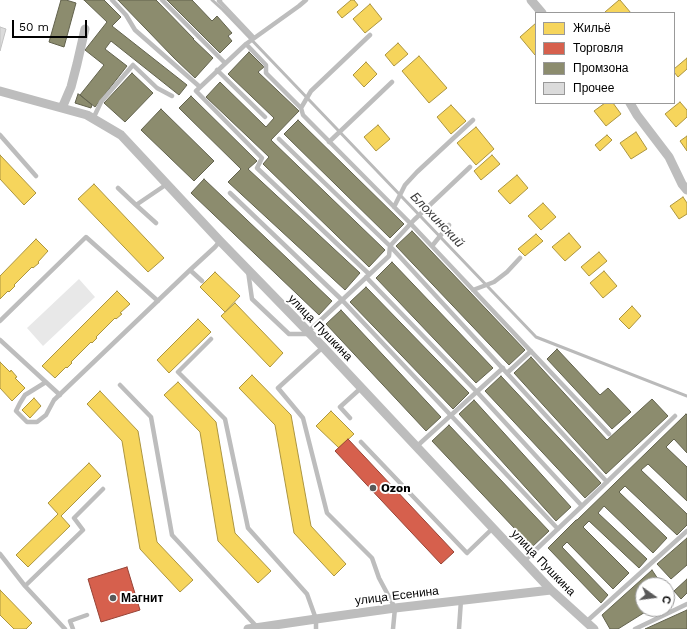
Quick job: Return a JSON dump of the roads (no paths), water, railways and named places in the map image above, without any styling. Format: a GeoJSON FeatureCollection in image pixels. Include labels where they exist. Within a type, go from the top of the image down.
{"type":"FeatureCollection","features":[{"type":"Feature","properties":{"kind":"street"},"geometry":{"type":"LineString","coordinates":[[531,0],[541,12]]}},
{"type":"Feature","properties":{"kind":"street"},"geometry":{"type":"LineString","coordinates":[[62,108],[71,87],[85,29]]}},
{"type":"Feature","properties":{"kind":"street","name":"улица Пушкина"},"geometry":{"type":"LineString","coordinates":[[0,91],[87,115],[121,135],[551,590],[594,629]]}},
{"type":"Feature","properties":{"kind":"street"},"geometry":{"type":"LineString","coordinates":[[631,104],[637,115],[669,157],[685,187]]}},
{"type":"Feature","properties":{"kind":"street","name":"улица Есенина"},"geometry":{"type":"LineString","coordinates":[[252,628],[395,608],[551,590]]}},
{"type":"Feature","properties":{"kind":"lane"},"geometry":{"type":"LineString","coordinates":[[112,0],[126,15],[135,30],[200,87]]}},
{"type":"Feature","properties":{"kind":"lane"},"geometry":{"type":"LineString","coordinates":[[162,0],[225,63]]}},
{"type":"Feature","properties":{"kind":"lane"},"geometry":{"type":"LineString","coordinates":[[220,0],[219,1],[256,36]]}},
{"type":"Feature","properties":{"kind":"lane"},"geometry":{"type":"LineString","coordinates":[[306,0],[247,43],[196,91],[262,158],[257,168],[368,275],[582,506]]}},
{"type":"Feature","properties":{"kind":"lane"},"geometry":{"type":"LineString","coordinates":[[370,36],[311,90],[302,105],[303,116],[394,207],[413,222],[473,290],[609,434]]}},
{"type":"Feature","properties":{"kind":"lane"},"geometry":{"type":"LineString","coordinates":[[247,43],[266,65],[266,73],[302,105]]}},
{"type":"Feature","properties":{"kind":"lane"},"geometry":{"type":"LineString","coordinates":[[93,119],[101,102],[132,65],[157,88],[172,96]]}},
{"type":"Feature","properties":{"kind":"lane"},"geometry":{"type":"LineString","coordinates":[[218,70],[265,117]]}},
{"type":"Feature","properties":{"kind":"lane"},"geometry":{"type":"LineString","coordinates":[[329,142],[392,82]]}},
{"type":"Feature","properties":{"kind":"lane"},"geometry":{"type":"LineString","coordinates":[[394,207],[405,185],[473,120]]}},
{"type":"Feature","properties":{"kind":"lane"},"geometry":{"type":"LineString","coordinates":[[0,135],[36,176]]}},
{"type":"Feature","properties":{"kind":"lane"},"geometry":{"type":"LineString","coordinates":[[279,139],[390,246],[607,482]]}},
{"type":"Feature","properties":{"kind":"lane"},"geometry":{"type":"LineString","coordinates":[[248,270],[252,299],[289,334],[309,333],[389,256],[390,246],[470,167]]}},
{"type":"Feature","properties":{"kind":"lane"},"geometry":{"type":"LineString","coordinates":[[136,205],[167,184]]}},
{"type":"Feature","properties":{"kind":"lane"},"geometry":{"type":"LineString","coordinates":[[118,188],[156,223]]}},
{"type":"Feature","properties":{"kind":"lane"},"geometry":{"type":"LineString","coordinates":[[230,193],[342,300],[558,529]]}},
{"type":"Feature","properties":{"kind":"lane"},"geometry":{"type":"LineString","coordinates":[[433,244],[449,225]]}},
{"type":"Feature","properties":{"kind":"lane"},"geometry":{"type":"LineString","coordinates":[[0,321],[86,237],[158,301]]}},
{"type":"Feature","properties":{"kind":"lane"},"geometry":{"type":"LineString","coordinates":[[46,382],[25,395],[16,411],[26,422],[37,422],[46,415],[54,400],[220,241]]}},
{"type":"Feature","properties":{"kind":"lane"},"geometry":{"type":"LineString","coordinates":[[473,290],[494,282],[507,272],[520,258]]}},
{"type":"Feature","properties":{"kind":"lane"},"geometry":{"type":"LineString","coordinates":[[190,270],[202,281]]}},
{"type":"Feature","properties":{"kind":"lane"},"geometry":{"type":"LineString","coordinates":[[211,339],[178,372],[225,419],[248,528],[307,594],[316,619],[316,629]]}},
{"type":"Feature","properties":{"kind":"lane"},"geometry":{"type":"LineString","coordinates":[[0,340],[60,395]]}},
{"type":"Feature","properties":{"kind":"lane"},"geometry":{"type":"LineString","coordinates":[[323,347],[278,388],[303,418],[326,513],[372,558],[379,578],[395,608],[393,629]]}},
{"type":"Feature","properties":{"kind":"lane"},"geometry":{"type":"LineString","coordinates":[[508,373],[531,351]]}},
{"type":"Feature","properties":{"kind":"lane"},"geometry":{"type":"LineString","coordinates":[[416,447],[503,368]]}},
{"type":"Feature","properties":{"kind":"lane"},"geometry":{"type":"LineString","coordinates":[[120,385],[151,417],[172,535],[252,628]]}},
{"type":"Feature","properties":{"kind":"lane"},"geometry":{"type":"LineString","coordinates":[[350,418],[340,407],[361,388]]}},
{"type":"Feature","properties":{"kind":"lane"},"geometry":{"type":"LineString","coordinates":[[524,561],[675,416]]}},
{"type":"Feature","properties":{"kind":"lane"},"geometry":{"type":"LineString","coordinates":[[362,442],[467,553],[493,528]]}},
{"type":"Feature","properties":{"kind":"lane"},"geometry":{"type":"LineString","coordinates":[[25,586],[83,530],[74,518],[103,490]]}},
{"type":"Feature","properties":{"kind":"lane"},"geometry":{"type":"LineString","coordinates":[[586,622],[687,531]]}},
{"type":"Feature","properties":{"kind":"lane"},"geometry":{"type":"LineString","coordinates":[[0,554],[25,586],[65,629]]}},
{"type":"Feature","properties":{"kind":"lane"},"geometry":{"type":"LineString","coordinates":[[459,629],[462,600]]}},
{"type":"Feature","properties":{"kind":"lane"},"geometry":{"type":"LineString","coordinates":[[635,629],[687,604]]}},
{"type":"Feature","properties":{"kind":"lane"},"geometry":{"type":"LineString","coordinates":[[73,629],[70,621],[87,615]]}},
{"type":"Feature","properties":{"kind":"waterway","name":"Блохинский"},"geometry":{"type":"LineString","coordinates":[[212,0],[536,337],[687,396]]}},
{"type":"Feature","properties":{"kind":"place","name":"Ozon"},"geometry":{"type":"Point","coordinates":[373,488]}},
{"type":"Feature","properties":{"kind":"place","name":"Магнит"},"geometry":{"type":"Point","coordinates":[113,598]}}]}
